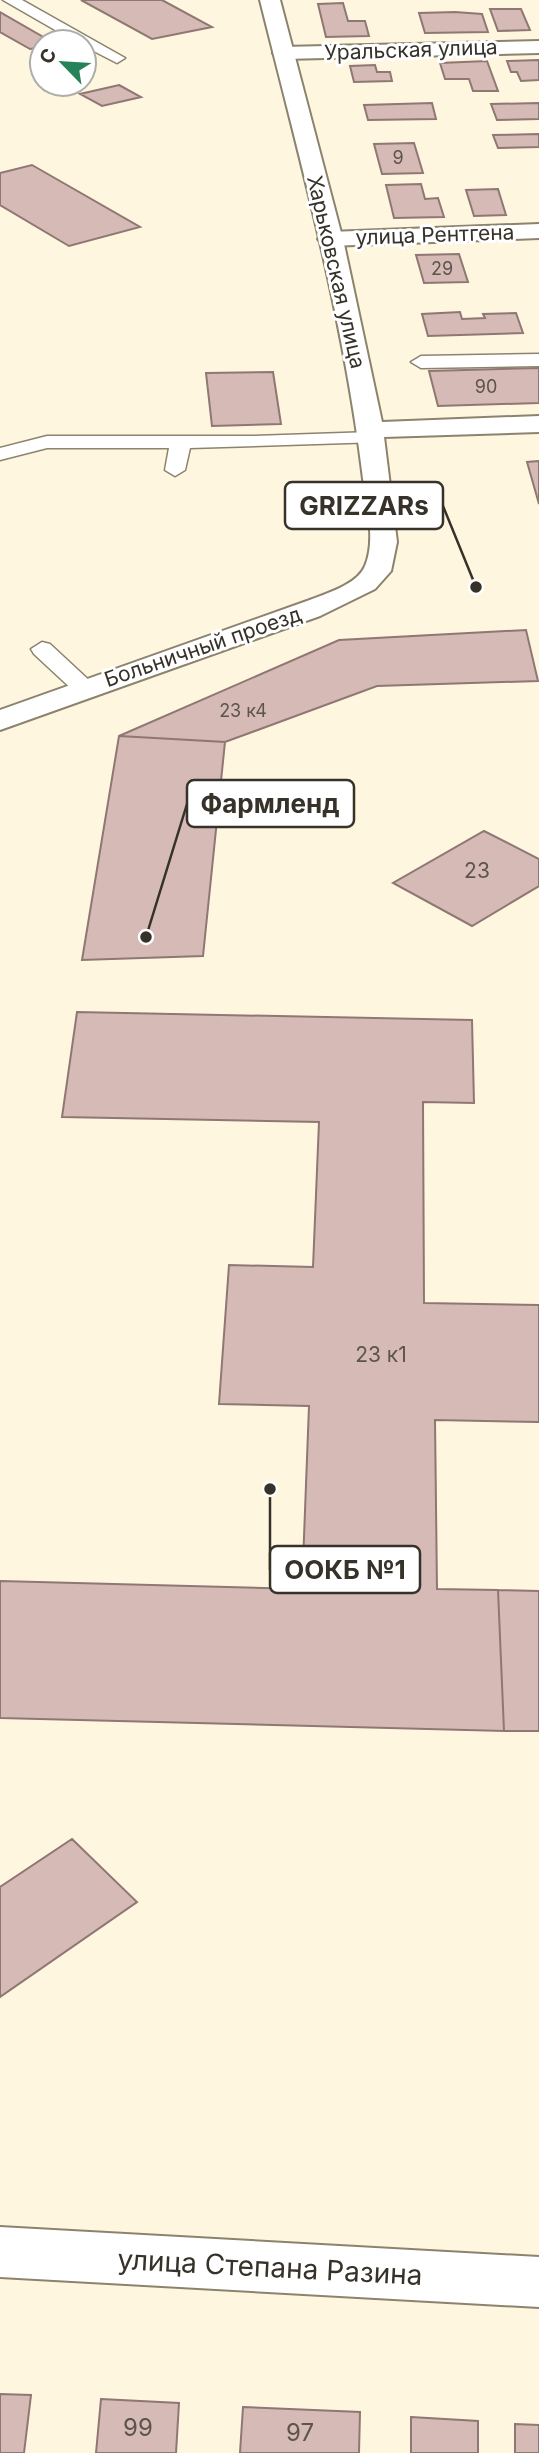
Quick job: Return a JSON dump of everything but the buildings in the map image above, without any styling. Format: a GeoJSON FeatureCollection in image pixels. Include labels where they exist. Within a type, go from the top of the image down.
{"type":"FeatureCollection","features":[{"type":"Feature","properties":{"kind":"street","name":"Харьковская улица"},"geometry":{"type":"LineString","coordinates":[[270,0],[330,239],[372,434],[384,547]]}},
{"type":"Feature","properties":{"kind":"street","name":"Уральская улица"},"geometry":{"type":"LineString","coordinates":[[283,53],[539,47]]}},
{"type":"Feature","properties":{"kind":"street","name":"улица Рентгена"},"geometry":{"type":"LineString","coordinates":[[330,239],[539,231]]}},
{"type":"Feature","properties":{"kind":"street"},"geometry":{"type":"LineString","coordinates":[[372,434],[539,424]]}},
{"type":"Feature","properties":{"kind":"street","name":"Больничный проезд"},"geometry":{"type":"LineString","coordinates":[[0,722],[84,688],[346,595],[377,573],[384,547]]}},
{"type":"Feature","properties":{"kind":"street","name":"улица Степана Разина"},"geometry":{"type":"LineString","coordinates":[[0,2252],[539,2281]]}},
{"type":"Feature","properties":{"kind":"lane"},"geometry":{"type":"LineString","coordinates":[[11,0],[117,58]]}},
{"type":"Feature","properties":{"kind":"lane"},"geometry":{"type":"LineString","coordinates":[[421,362],[539,360]]}},
{"type":"Feature","properties":{"kind":"lane"},"geometry":{"type":"LineString","coordinates":[[0,454],[47,442],[181,442],[372,434]]}},
{"type":"Feature","properties":{"kind":"lane"},"geometry":{"type":"LineString","coordinates":[[175,470],[181,442]]}},
{"type":"Feature","properties":{"kind":"lane"},"geometry":{"type":"LineString","coordinates":[[42,649],[84,688]]}},
{"type":"Feature","properties":{"kind":"place","name":"GRIZZARs"},"geometry":{"type":"Point","coordinates":[476,587]}},
{"type":"Feature","properties":{"kind":"place","name":"Фармленд"},"geometry":{"type":"Point","coordinates":[146,937]}},
{"type":"Feature","properties":{"kind":"place","name":"ООКБ №1"},"geometry":{"type":"Point","coordinates":[270,1489]}}]}
